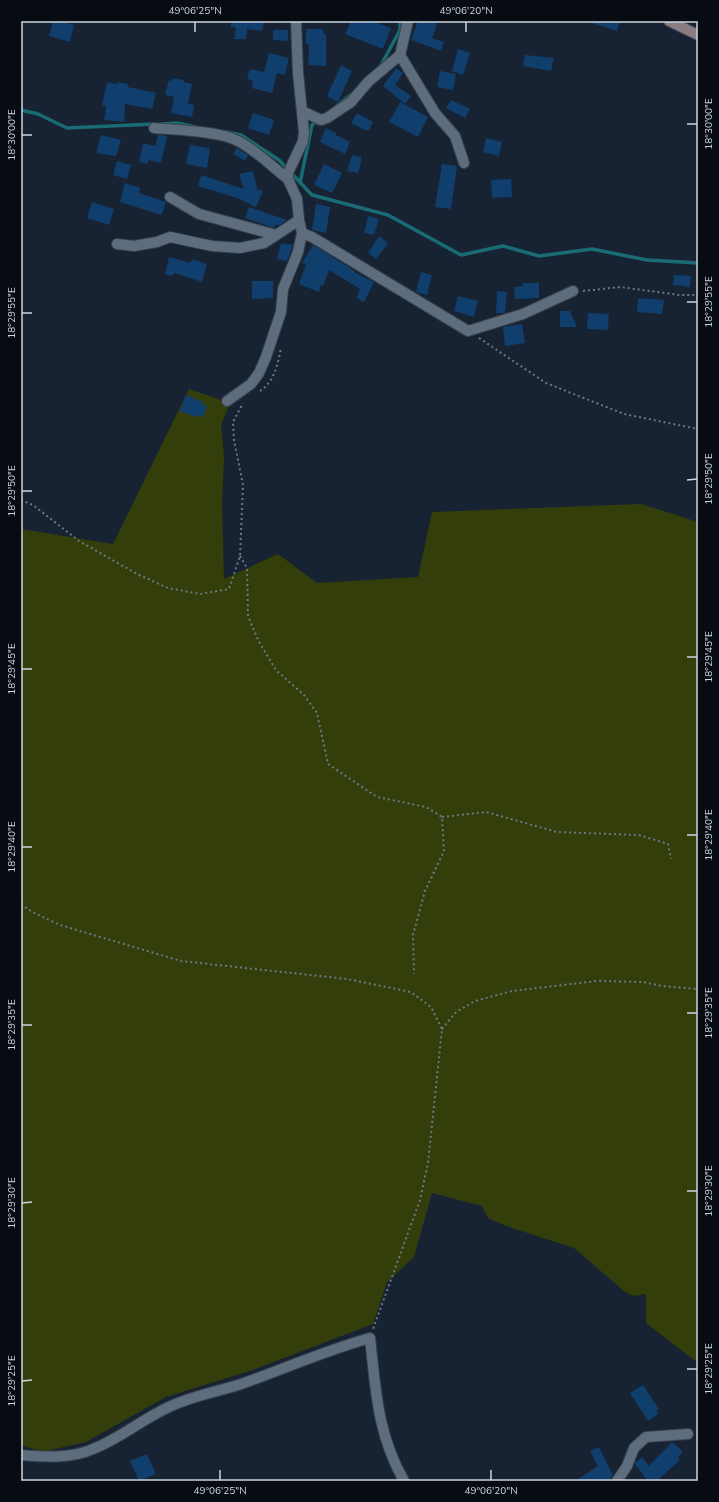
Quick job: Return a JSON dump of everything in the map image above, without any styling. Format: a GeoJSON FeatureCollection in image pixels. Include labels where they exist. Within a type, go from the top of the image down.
{"type":"FeatureCollection","features":[{"type":"Feature","properties":{"kind":"street"},"geometry":{"type":"LineString","coordinates":[[288,176],[293,161],[303,142],[304,132],[298,73],[296,21]]}},
{"type":"Feature","properties":{"kind":"street"},"geometry":{"type":"LineString","coordinates":[[302,111],[321,120],[327,118],[350,102],[368,82],[400,55],[408,21]]}},
{"type":"Feature","properties":{"kind":"street"},"geometry":{"type":"LineString","coordinates":[[669,21],[698,35]]}},
{"type":"Feature","properties":{"kind":"street"},"geometry":{"type":"LineString","coordinates":[[400,55],[435,113],[455,136],[464,164]]}},
{"type":"Feature","properties":{"kind":"street"},"geometry":{"type":"LineString","coordinates":[[154,128],[218,134],[235,139],[250,148],[288,176],[297,199],[302,233],[298,252],[283,290],[281,312],[262,368],[251,384],[227,401]]}},
{"type":"Feature","properties":{"kind":"street"},"geometry":{"type":"LineString","coordinates":[[170,197],[199,214],[276,235]]}},
{"type":"Feature","properties":{"kind":"street"},"geometry":{"type":"LineString","coordinates":[[117,244],[134,246],[157,242],[170,237],[212,246],[240,248],[264,243],[299,220]]}},
{"type":"Feature","properties":{"kind":"street"},"geometry":{"type":"LineString","coordinates":[[302,233],[312,237],[468,331],[523,314],[574,291]]}},
{"type":"Feature","properties":{"kind":"street"},"geometry":{"type":"LineString","coordinates":[[21,1455],[62,1456],[91,1450],[115,1439],[164,1409],[181,1402],[243,1383],[338,1346],[370,1338],[378,1411],[385,1439],[396,1467],[404,1481]]}},
{"type":"Feature","properties":{"kind":"street"},"geometry":{"type":"LineString","coordinates":[[616,1481],[627,1466],[634,1448],[646,1437],[688,1434]]}},
{"type":"Feature","properties":{"kind":"path"},"geometry":{"type":"LineString","coordinates":[[574,291],[620,287],[680,295],[698,295]]}},
{"type":"Feature","properties":{"kind":"path"},"geometry":{"type":"LineString","coordinates":[[468,331],[546,383],[624,414],[698,428]]}},
{"type":"Feature","properties":{"kind":"path"},"geometry":{"type":"LineString","coordinates":[[255,395],[267,387],[278,365],[282,342]]}},
{"type":"Feature","properties":{"kind":"path"},"geometry":{"type":"LineString","coordinates":[[21,500],[33,505],[79,541],[137,574],[168,588],[200,594],[229,589],[240,556],[242,485],[234,440],[233,422],[243,404],[249,399]]}},
{"type":"Feature","properties":{"kind":"path"},"geometry":{"type":"LineString","coordinates":[[240,556],[247,568],[248,616],[259,642],[276,670],[304,695],[317,713],[328,764],[377,797],[426,807],[442,817],[486,812],[557,832],[639,835],[668,844],[671,859]]}},
{"type":"Feature","properties":{"kind":"path"},"geometry":{"type":"LineString","coordinates":[[414,974],[413,935],[425,891],[444,851],[442,817]]}},
{"type":"Feature","properties":{"kind":"path"},"geometry":{"type":"LineString","coordinates":[[21,904],[32,912],[60,926],[181,961],[347,979],[410,992],[432,1007],[442,1029],[428,1163],[420,1200],[370,1338]]}},
{"type":"Feature","properties":{"kind":"path"},"geometry":{"type":"LineString","coordinates":[[442,1029],[456,1012],[475,1001],[512,991],[597,981],[643,982],[662,986],[698,989]]}},
{"type":"Feature","properties":{"kind":"green space"},"geometry":{"type":"Polygon","coordinates":[[[189,389],[230,403],[221,425],[224,456],[222,504],[224,579],[278,554],[317,583],[418,577],[432,512],[641,504],[698,522],[698,1363],[646,1323],[646,1294],[634,1296],[625,1292],[574,1248],[506,1226],[488,1218],[482,1206],[432,1193],[414,1257],[387,1282],[373,1324],[253,1370],[166,1397],[86,1442],[42,1452],[21,1445],[21,529],[113,544],[189,389]]]}},
{"type":"Feature","properties":{"kind":"building"},"geometry":{"type":"Polygon","coordinates":[[[53,21],[60,21],[74,25],[70,42],[49,36],[53,21]]]}},
{"type":"Feature","properties":{"kind":"building"},"geometry":{"type":"Polygon","coordinates":[[[231,21],[264,21],[262,31],[247,29],[246,39],[234,39],[236,28],[231,27],[231,21]]]}},
{"type":"Feature","properties":{"kind":"building"},"geometry":{"type":"Polygon","coordinates":[[[351,21],[371,21],[391,28],[383,49],[345,34],[351,21]]]}},
{"type":"Feature","properties":{"kind":"building"},"geometry":{"type":"Polygon","coordinates":[[[418,21],[438,21],[432,38],[444,42],[441,51],[411,40],[418,21]]]}},
{"type":"Feature","properties":{"kind":"building"},"geometry":{"type":"Polygon","coordinates":[[[592,21],[620,21],[617,31],[592,23],[592,21]]]}},
{"type":"Feature","properties":{"kind":"building"},"geometry":{"type":"Polygon","coordinates":[[[306,29],[323,29],[324,34],[326,34],[326,66],[308,65],[309,44],[306,44],[306,29]]]}},
{"type":"Feature","properties":{"kind":"building"},"geometry":{"type":"Polygon","coordinates":[[[273,30],[288,30],[288,41],[273,40],[273,30]]]}},
{"type":"Feature","properties":{"kind":"building"},"geometry":{"type":"Polygon","coordinates":[[[458,49],[470,53],[463,75],[452,71],[458,49]]]}},
{"type":"Feature","properties":{"kind":"building"},"geometry":{"type":"Polygon","coordinates":[[[269,53],[289,58],[285,75],[277,73],[272,93],[252,88],[253,81],[247,79],[250,69],[264,72],[269,53]]]}},
{"type":"Feature","properties":{"kind":"building"},"geometry":{"type":"Polygon","coordinates":[[[525,55],[554,58],[551,71],[523,66],[525,55]]]}},
{"type":"Feature","properties":{"kind":"building"},"geometry":{"type":"Polygon","coordinates":[[[341,65],[352,71],[338,102],[327,96],[341,65]]]}},
{"type":"Feature","properties":{"kind":"building"},"geometry":{"type":"Polygon","coordinates":[[[396,68],[403,73],[395,85],[411,96],[405,104],[383,86],[396,68]]]}},
{"type":"Feature","properties":{"kind":"building"},"geometry":{"type":"Polygon","coordinates":[[[440,71],[456,74],[453,90],[437,87],[440,71]]]}},
{"type":"Feature","properties":{"kind":"building"},"geometry":{"type":"Polygon","coordinates":[[[173,78],[184,80],[183,82],[192,84],[188,104],[194,105],[192,117],[171,113],[174,97],[165,95],[169,80],[172,81],[173,78]]]}},
{"type":"Feature","properties":{"kind":"building"},"geometry":{"type":"Polygon","coordinates":[[[107,82],[128,84],[128,87],[156,93],[152,109],[125,104],[124,122],[104,120],[106,106],[102,105],[107,82]]]}},
{"type":"Feature","properties":{"kind":"building"},"geometry":{"type":"Polygon","coordinates":[[[451,100],[470,109],[465,118],[446,108],[451,100]]]}},
{"type":"Feature","properties":{"kind":"building"},"geometry":{"type":"Polygon","coordinates":[[[400,102],[428,117],[418,137],[389,122],[400,102]]]}},
{"type":"Feature","properties":{"kind":"building"},"geometry":{"type":"Polygon","coordinates":[[[253,113],[274,120],[269,135],[248,128],[253,113]]]}},
{"type":"Feature","properties":{"kind":"building"},"geometry":{"type":"Polygon","coordinates":[[[357,113],[373,122],[369,130],[365,130],[351,123],[357,113]]]}},
{"type":"Feature","properties":{"kind":"building"},"geometry":{"type":"Polygon","coordinates":[[[326,128],[350,142],[345,154],[320,142],[326,128]]]}},
{"type":"Feature","properties":{"kind":"building"},"geometry":{"type":"Polygon","coordinates":[[[101,135],[121,140],[116,156],[96,153],[101,135]]]}},
{"type":"Feature","properties":{"kind":"building"},"geometry":{"type":"Polygon","coordinates":[[[158,135],[167,136],[161,163],[148,160],[148,164],[139,162],[143,143],[155,146],[158,135]]]}},
{"type":"Feature","properties":{"kind":"building"},"geometry":{"type":"Polygon","coordinates":[[[486,138],[502,142],[499,156],[483,152],[486,138]]]}},
{"type":"Feature","properties":{"kind":"building"},"geometry":{"type":"Polygon","coordinates":[[[190,145],[210,148],[207,168],[186,164],[190,145]]]}},
{"type":"Feature","properties":{"kind":"building"},"geometry":{"type":"Polygon","coordinates":[[[237,148],[248,155],[245,161],[233,154],[237,148]]]}},
{"type":"Feature","properties":{"kind":"building"},"geometry":{"type":"Polygon","coordinates":[[[352,155],[362,157],[358,173],[347,171],[352,155]]]}},
{"type":"Feature","properties":{"kind":"building"},"geometry":{"type":"Polygon","coordinates":[[[117,161],[131,165],[127,179],[113,175],[117,161]]]}},
{"type":"Feature","properties":{"kind":"building"},"geometry":{"type":"Polygon","coordinates":[[[324,164],[342,173],[332,193],[314,185],[324,164]]]}},
{"type":"Feature","properties":{"kind":"building"},"geometry":{"type":"Polygon","coordinates":[[[442,164],[457,166],[451,209],[435,207],[442,164]]]}},
{"type":"Feature","properties":{"kind":"building"},"geometry":{"type":"Polygon","coordinates":[[[253,171],[257,189],[263,191],[256,207],[237,198],[198,186],[201,175],[244,189],[239,174],[253,171]]]}},
{"type":"Feature","properties":{"kind":"building"},"geometry":{"type":"Polygon","coordinates":[[[511,179],[512,197],[492,198],[491,180],[511,179]]]}},
{"type":"Feature","properties":{"kind":"building"},"geometry":{"type":"Polygon","coordinates":[[[125,183],[140,188],[139,193],[166,202],[162,215],[120,202],[125,183]]]}},
{"type":"Feature","properties":{"kind":"building"},"geometry":{"type":"Polygon","coordinates":[[[92,202],[114,209],[109,225],[87,218],[92,202]]]}},
{"type":"Feature","properties":{"kind":"building"},"geometry":{"type":"Polygon","coordinates":[[[316,204],[330,207],[326,233],[312,230],[316,204]]]}},
{"type":"Feature","properties":{"kind":"building"},"geometry":{"type":"Polygon","coordinates":[[[249,207],[287,220],[279,225],[275,225],[274,228],[245,218],[249,207]]]}},
{"type":"Feature","properties":{"kind":"building"},"geometry":{"type":"Polygon","coordinates":[[[368,216],[379,219],[374,235],[364,233],[368,216]]]}},
{"type":"Feature","properties":{"kind":"building"},"geometry":{"type":"Polygon","coordinates":[[[379,236],[388,243],[376,259],[368,253],[379,236]]]}},
{"type":"Feature","properties":{"kind":"building"},"geometry":{"type":"Polygon","coordinates":[[[281,243],[293,245],[287,261],[277,259],[281,243]]]}},
{"type":"Feature","properties":{"kind":"building"},"geometry":{"type":"Polygon","coordinates":[[[313,245],[355,271],[354,272],[374,282],[364,302],[356,298],[360,289],[329,270],[319,292],[299,284],[306,264],[302,263],[313,245]]]}},
{"type":"Feature","properties":{"kind":"building"},"geometry":{"type":"Polygon","coordinates":[[[169,257],[190,263],[192,259],[207,264],[202,282],[175,273],[171,276],[165,274],[169,257]]]}},
{"type":"Feature","properties":{"kind":"building"},"geometry":{"type":"Polygon","coordinates":[[[421,272],[432,275],[427,295],[416,292],[421,272]]]}},
{"type":"Feature","properties":{"kind":"building"},"geometry":{"type":"Polygon","coordinates":[[[674,275],[691,276],[690,287],[673,285],[674,275]]]}},
{"type":"Feature","properties":{"kind":"building"},"geometry":{"type":"Polygon","coordinates":[[[252,281],[273,281],[273,298],[252,299],[252,281]]]}},
{"type":"Feature","properties":{"kind":"building"},"geometry":{"type":"Polygon","coordinates":[[[523,283],[539,283],[539,298],[515,299],[514,287],[523,286],[523,283]]]}},
{"type":"Feature","properties":{"kind":"building"},"geometry":{"type":"Polygon","coordinates":[[[497,291],[507,292],[505,313],[496,313],[497,291]]]}},
{"type":"Feature","properties":{"kind":"building"},"geometry":{"type":"Polygon","coordinates":[[[458,296],[478,301],[474,317],[454,311],[458,296]]]}},
{"type":"Feature","properties":{"kind":"building"},"geometry":{"type":"Polygon","coordinates":[[[638,298],[664,300],[662,314],[637,312],[638,298]]]}},
{"type":"Feature","properties":{"kind":"building"},"geometry":{"type":"Polygon","coordinates":[[[560,311],[570,311],[577,327],[560,327],[560,311]]]}},
{"type":"Feature","properties":{"kind":"building"},"geometry":{"type":"Polygon","coordinates":[[[588,313],[609,314],[608,330],[587,329],[588,313]]]}},
{"type":"Feature","properties":{"kind":"building"},"geometry":{"type":"Polygon","coordinates":[[[522,324],[525,343],[505,346],[503,327],[522,324]]]}},
{"type":"Feature","properties":{"kind":"building"},"geometry":{"type":"Polygon","coordinates":[[[186,395],[203,402],[202,404],[207,406],[203,417],[197,415],[196,417],[180,411],[186,395]]]}},
{"type":"Feature","properties":{"kind":"building"},"geometry":{"type":"Polygon","coordinates":[[[643,1385],[659,1409],[656,1411],[658,1414],[648,1421],[630,1393],[643,1385]]]}},
{"type":"Feature","properties":{"kind":"building"},"geometry":{"type":"Polygon","coordinates":[[[672,1442],[683,1452],[678,1457],[680,1460],[657,1481],[648,1481],[635,1463],[642,1457],[649,1466],[672,1442]]]}},
{"type":"Feature","properties":{"kind":"building"},"geometry":{"type":"Polygon","coordinates":[[[599,1447],[613,1476],[605,1481],[575,1481],[598,1466],[590,1451],[599,1447]]]}},
{"type":"Feature","properties":{"kind":"building"},"geometry":{"type":"Polygon","coordinates":[[[147,1454],[156,1474],[139,1481],[130,1461],[147,1454]]]}},
{"type":"Feature","properties":{"kind":"waterway"},"geometry":{"type":"LineString","coordinates":[[380,67],[400,30],[400,21]]}},
{"type":"Feature","properties":{"kind":"waterway"},"geometry":{"type":"LineString","coordinates":[[334,108],[353,93]]}},
{"type":"Feature","properties":{"kind":"waterway"},"geometry":{"type":"LineString","coordinates":[[21,110],[38,114],[67,128],[154,124]]}},
{"type":"Feature","properties":{"kind":"waterway"},"geometry":{"type":"LineString","coordinates":[[300,183],[312,125],[318,120]]}},
{"type":"Feature","properties":{"kind":"waterway"},"geometry":{"type":"LineString","coordinates":[[162,124],[177,123],[196,127]]}},
{"type":"Feature","properties":{"kind":"waterway"},"geometry":{"type":"LineString","coordinates":[[227,132],[241,135],[279,160],[312,195],[388,215],[461,255],[503,246],[539,256],[592,249],[647,260],[698,263]]}}]}
